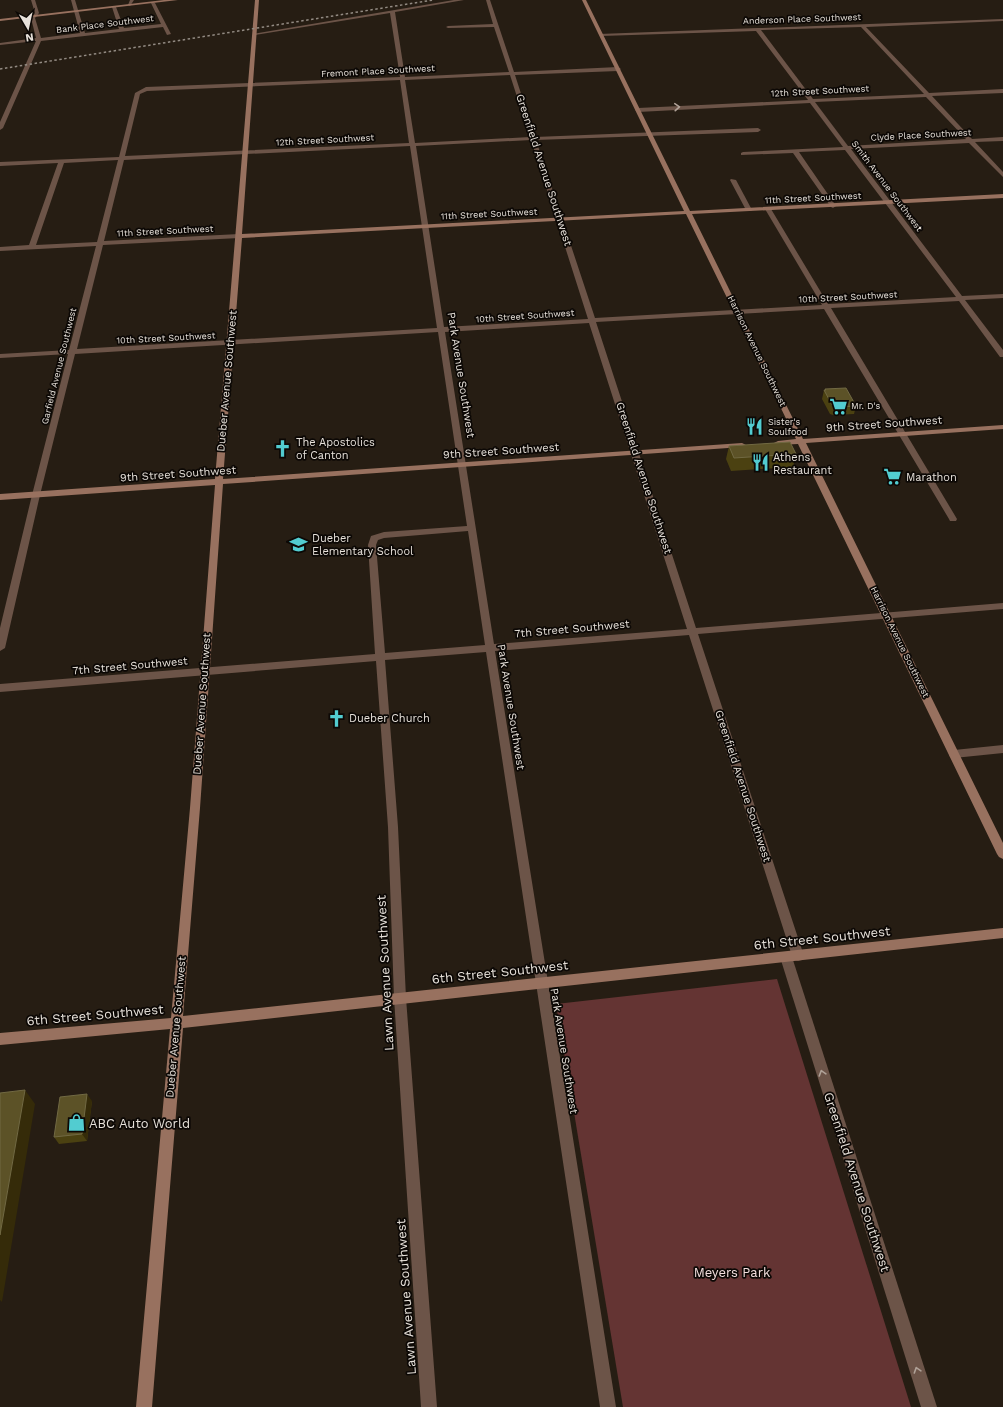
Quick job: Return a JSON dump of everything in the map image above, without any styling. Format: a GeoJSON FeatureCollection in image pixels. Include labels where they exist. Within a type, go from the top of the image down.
{"type":"FeatureCollection","features":[{"type":"Feature","properties":{"kind":"street"},"geometry":{"type":"LineString","coordinates":[[0,128],[39,40],[33,18],[37,13],[33,0]]}},
{"type":"Feature","properties":{"kind":"street"},"geometry":{"type":"LineString","coordinates":[[73,0],[83,34]]}},
{"type":"Feature","properties":{"kind":"street"},"geometry":{"type":"LineString","coordinates":[[0,20],[114,7],[131,3],[153,3],[176,0]]}},
{"type":"Feature","properties":{"kind":"street","name":"Dueber Avenue Southwest"},"geometry":{"type":"LineString","coordinates":[[144,1407],[177,1023],[257,0]]}},
{"type":"Feature","properties":{"kind":"street"},"geometry":{"type":"LineString","coordinates":[[255,34],[462,0]]}},
{"type":"Feature","properties":{"kind":"street","name":"Greenfield Avenue Southwest"},"geometry":{"type":"LineString","coordinates":[[488,0],[594,321],[693,631],[929,1407]]}},
{"type":"Feature","properties":{"kind":"street","name":"Harrison Avenue Southwest"},"geometry":{"type":"LineString","coordinates":[[584,0],[1003,854]]}},
{"type":"Feature","properties":{"kind":"street"},"geometry":{"type":"LineString","coordinates":[[153,3],[169,34]]}},
{"type":"Feature","properties":{"kind":"street"},"geometry":{"type":"LineString","coordinates":[[114,7],[122,30]]}},
{"type":"Feature","properties":{"kind":"street","name":"Park Avenue Southwest"},"geometry":{"type":"LineString","coordinates":[[392,11],[541,982],[608,1407]]}},
{"type":"Feature","properties":{"kind":"street"},"geometry":{"type":"LineString","coordinates":[[995,20],[1003,27]]}},
{"type":"Feature","properties":{"kind":"street","name":"Anderson Place Southwest"},"geometry":{"type":"LineString","coordinates":[[601,35],[1003,20]]}},
{"type":"Feature","properties":{"kind":"street","name":"Bank Place Southwest"},"geometry":{"type":"LineString","coordinates":[[0,44],[164,25]]}},
{"type":"Feature","properties":{"kind":"street"},"geometry":{"type":"LineString","coordinates":[[448,27],[496,25]]}},
{"type":"Feature","properties":{"kind":"street"},"geometry":{"type":"LineString","coordinates":[[862,25],[1003,175]]}},
{"type":"Feature","properties":{"kind":"street","name":"Smith Avenue Southwest"},"geometry":{"type":"LineString","coordinates":[[757,29],[1003,355]]}},
{"type":"Feature","properties":{"kind":"street","name":"Fremont Place Southwest"},"geometry":{"type":"LineString","coordinates":[[139,91],[146,89],[618,69]]}},
{"type":"Feature","properties":{"kind":"street","name":"Garfield Avenue Southwest"},"geometry":{"type":"LineString","coordinates":[[0,648],[36,495],[74,352],[137,94],[139,91]]}},
{"type":"Feature","properties":{"kind":"street","name":"12th Street Southwest"},"geometry":{"type":"LineString","coordinates":[[638,110],[811,100],[1003,92]]}},
{"type":"Feature","properties":{"kind":"street","name":"12th Street Southwest"},"geometry":{"type":"LineString","coordinates":[[0,164],[758,130]]}},
{"type":"Feature","properties":{"kind":"street","name":"Clyde Place Southwest"},"geometry":{"type":"LineString","coordinates":[[743,154],[1003,139]]}},
{"type":"Feature","properties":{"kind":"street"},"geometry":{"type":"LineString","coordinates":[[795,150],[834,206]]}},
{"type":"Feature","properties":{"kind":"street"},"geometry":{"type":"LineString","coordinates":[[32,247],[61,162]]}},
{"type":"Feature","properties":{"kind":"street"},"geometry":{"type":"LineString","coordinates":[[733,180],[749,210]]}},
{"type":"Feature","properties":{"kind":"street","name":"11th Street Southwest"},"geometry":{"type":"LineString","coordinates":[[0,249],[1003,196]]}},
{"type":"Feature","properties":{"kind":"street"},"geometry":{"type":"LineString","coordinates":[[768,209],[953,519]]}},
{"type":"Feature","properties":{"kind":"street","name":"10th Street Southwest"},"geometry":{"type":"LineString","coordinates":[[0,356],[1003,296]]}},
{"type":"Feature","properties":{"kind":"street","name":"9th Street Southwest"},"geometry":{"type":"LineString","coordinates":[[770,443],[1003,427]]}},
{"type":"Feature","properties":{"kind":"street","name":"9th Street Southwest"},"geometry":{"type":"LineString","coordinates":[[0,497],[747,445]]}},
{"type":"Feature","properties":{"kind":"street","name":"Lawn Avenue Southwest"},"geometry":{"type":"LineString","coordinates":[[429,1407],[400,998],[393,827],[372,545],[374,538],[384,534],[472,528]]}},
{"type":"Feature","properties":{"kind":"street","name":"7th Street Southwest"},"geometry":{"type":"LineString","coordinates":[[0,688],[1003,606]]}},
{"type":"Feature","properties":{"kind":"street"},"geometry":{"type":"LineString","coordinates":[[954,754],[1003,749]]}},
{"type":"Feature","properties":{"kind":"street","name":"6th Street Southwest"},"geometry":{"type":"LineString","coordinates":[[0,1039],[177,1023],[541,982],[1003,933]]}},
{"type":"Feature","properties":{"kind":"green space","name":"Meyers Park"},"geometry":{"type":"Polygon","coordinates":[[[777,979],[911,1407],[623,1407],[556,1004],[777,979]]]}},
{"type":"Feature","properties":{"kind":"building"},"geometry":{"type":"Polygon","coordinates":[[[846,388],[856,406],[835,407],[832,405],[824,390],[826,390],[825,389],[846,388]]]}},
{"type":"Feature","properties":{"kind":"building"},"geometry":{"type":"Polygon","coordinates":[[[790,442],[796,454],[734,458],[729,446],[790,442]]]}},
{"type":"Feature","properties":{"kind":"building"},"geometry":{"type":"Polygon","coordinates":[[[25,1090],[0,1235],[0,1093],[25,1090]]]}},
{"type":"Feature","properties":{"kind":"building","name":"ABC Auto World"},"geometry":{"type":"Polygon","coordinates":[[[87,1094],[82,1134],[54,1137],[60,1097],[87,1094]]]}},
{"type":"Feature","properties":{"kind":"railway"},"geometry":{"type":"LineString","coordinates":[[0,69],[433,0]]}},
{"type":"Feature","properties":{"kind":"place","name":"Mr. D's"},"geometry":{"type":"Point","coordinates":[838,406]}},
{"type":"Feature","properties":{"kind":"place","name":"Sister's Soulfood"},"geometry":{"type":"Point","coordinates":[755,427]}},
{"type":"Feature","properties":{"kind":"place","name":"The Apostolics of Canton"},"geometry":{"type":"Point","coordinates":[283,448]}},
{"type":"Feature","properties":{"kind":"place","name":"Athens Restaurant"},"geometry":{"type":"Point","coordinates":[760,463]}},
{"type":"Feature","properties":{"kind":"place","name":"Marathon"},"geometry":{"type":"Point","coordinates":[893,477]}},
{"type":"Feature","properties":{"kind":"place","name":"Dueber Elementary School"},"geometry":{"type":"Point","coordinates":[299,544]}},
{"type":"Feature","properties":{"kind":"place","name":"Dueber Church"},"geometry":{"type":"Point","coordinates":[336,718]}},
{"type":"Feature","properties":{"kind":"place","name":"ABC Auto World"},"geometry":{"type":"Point","coordinates":[76,1123]}}]}
